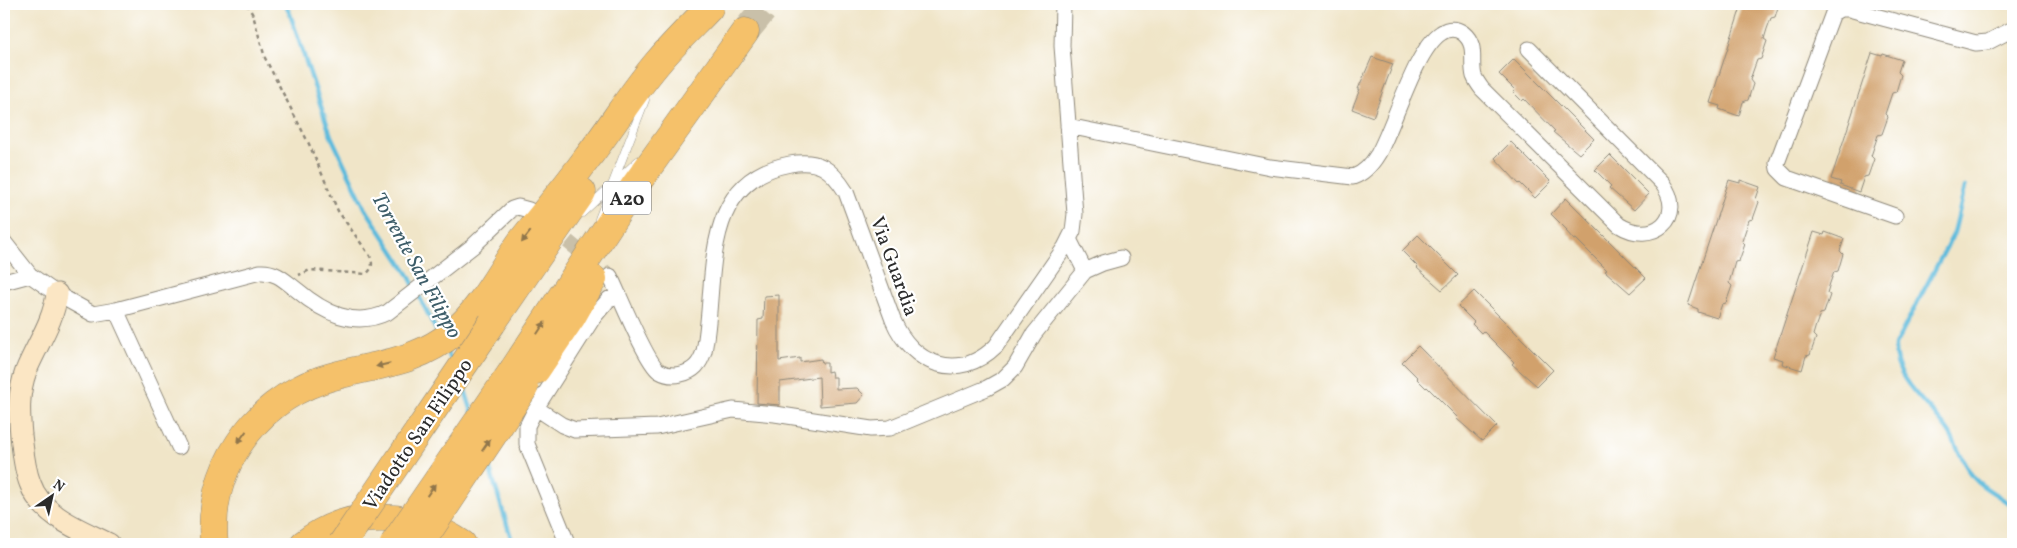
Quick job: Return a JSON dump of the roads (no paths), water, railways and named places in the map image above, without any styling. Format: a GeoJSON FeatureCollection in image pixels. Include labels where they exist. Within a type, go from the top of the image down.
{"type":"FeatureCollection","features":[{"type":"Feature","properties":{"kind":"highway","name":"A20"},"geometry":{"type":"LineString","coordinates":[[709,8],[545,246],[481,320],[506,262],[588,158],[659,61],[709,8]]}},
{"type":"Feature","properties":{"kind":"highway","name":"A20"},"geometry":{"type":"LineString","coordinates":[[394,544],[525,388],[579,271],[678,124],[745,32]]}},
{"type":"Feature","properties":{"kind":"highway"},"geometry":{"type":"LineString","coordinates":[[420,544],[571,318],[612,245],[685,136],[719,68]]}},
{"type":"Feature","properties":{"kind":"highway"},"geometry":{"type":"LineString","coordinates":[[214,544],[212,531],[214,513],[222,475],[240,440],[262,415],[285,397],[310,384],[328,378],[399,362],[428,348],[454,332],[481,320]]}},
{"type":"Feature","properties":{"kind":"highway","name":"Viadotto San Filippo"},"geometry":{"type":"LineString","coordinates":[[342,544],[481,320]]}},
{"type":"Feature","properties":{"kind":"highway"},"geometry":{"type":"LineString","coordinates":[[304,544],[338,527],[367,519],[381,518],[404,520],[426,525],[462,544]]}},
{"type":"Feature","properties":{"kind":"street","name":"Via Guardia"},"geometry":{"type":"LineString","coordinates":[[610,276],[654,367],[665,374],[685,374],[694,369],[702,359],[716,245],[728,205],[740,189],[764,172],[787,165],[815,164],[829,170],[836,176],[846,192],[893,320],[903,340],[911,350],[927,361],[942,366],[965,364],[981,358],[996,346],[1073,231],[1075,214],[1062,46],[1063,4]]}},
{"type":"Feature","properties":{"kind":"street"},"geometry":{"type":"LineString","coordinates":[[1895,216],[1787,178],[1778,169],[1781,154],[1832,13],[1840,9],[1849,9],[1976,43],[1988,42],[2013,29]]}},
{"type":"Feature","properties":{"kind":"street"},"geometry":{"type":"LineString","coordinates":[[1068,126],[1270,167],[1354,177],[1361,174],[1377,155],[1414,73],[1429,47],[1443,31],[1456,30],[1462,33],[1472,47],[1474,74],[1482,89],[1619,225],[1636,233],[1654,231],[1661,226],[1668,219],[1671,211],[1671,201],[1665,188],[1528,49]]}},
{"type":"Feature","properties":{"kind":"street"},"geometry":{"type":"LineString","coordinates":[[4,242],[30,275],[57,294],[94,314],[116,310],[260,272],[273,273],[317,306],[344,317],[371,319],[388,312],[443,271],[484,237],[512,209],[518,207],[529,210]]}},
{"type":"Feature","properties":{"kind":"street"},"geometry":{"type":"LineString","coordinates":[[1069,239],[1085,271]]}},
{"type":"Feature","properties":{"kind":"street"},"geometry":{"type":"LineString","coordinates":[[525,388],[562,425],[575,430],[657,427],[733,410],[775,414],[871,429],[890,428],[987,388],[1003,379],[1015,367],[1034,334],[1085,271],[1102,263],[1121,258]]}},
{"type":"Feature","properties":{"kind":"street"},"geometry":{"type":"LineString","coordinates":[[4,282],[30,275]]}},
{"type":"Feature","properties":{"kind":"street"},"geometry":{"type":"LineString","coordinates":[[57,294],[50,324],[29,364],[22,385],[19,411],[24,465],[33,490],[44,506],[59,518],[109,544]]}},
{"type":"Feature","properties":{"kind":"street"},"geometry":{"type":"LineString","coordinates":[[566,540],[527,444],[525,388],[609,299],[619,295]]}},
{"type":"Feature","properties":{"kind":"street"},"geometry":{"type":"LineString","coordinates":[[116,310],[179,447]]}},
{"type":"Feature","properties":{"kind":"lane"},"geometry":{"type":"LineString","coordinates":[[579,271],[645,100]]}},
{"type":"Feature","properties":{"kind":"lane"},"geometry":{"type":"LineString","coordinates":[[652,148],[678,124]]}},
{"type":"Feature","properties":{"kind":"lane"},"geometry":{"type":"LineString","coordinates":[[578,216],[645,155]]}},
{"type":"Feature","properties":{"kind":"lane"},"geometry":{"type":"LineString","coordinates":[[545,246],[572,222]]}},
{"type":"Feature","properties":{"kind":"waterway","name":"Torrente San Filippo"},"geometry":{"type":"LineString","coordinates":[[285,4],[331,136],[365,208],[408,274],[437,332]]}},
{"type":"Feature","properties":{"kind":"waterway"},"geometry":{"type":"LineString","coordinates":[[1965,187],[1954,233],[1895,345],[1896,359],[1900,371],[1907,382],[1950,434],[1970,473],[1978,482],[2013,508]]}},
{"type":"Feature","properties":{"kind":"waterway","name":"Torrente San Filippo"},"geometry":{"type":"LineString","coordinates":[[445,348],[453,363]]}},
{"type":"Feature","properties":{"kind":"waterway","name":"Torrente San Filippo"},"geometry":{"type":"LineString","coordinates":[[463,384],[472,412]]}},
{"type":"Feature","properties":{"kind":"waterway","name":"Torrente San Filippo"},"geometry":{"type":"LineString","coordinates":[[487,460],[513,544]]}},
{"type":"Feature","properties":{"kind":"tunnel"},"geometry":{"type":"LineString","coordinates":[[745,32],[768,4]]}},
{"type":"Feature","properties":{"kind":"tunnel"},"geometry":{"type":"LineString","coordinates":[[550,227],[610,276]]}}]}
